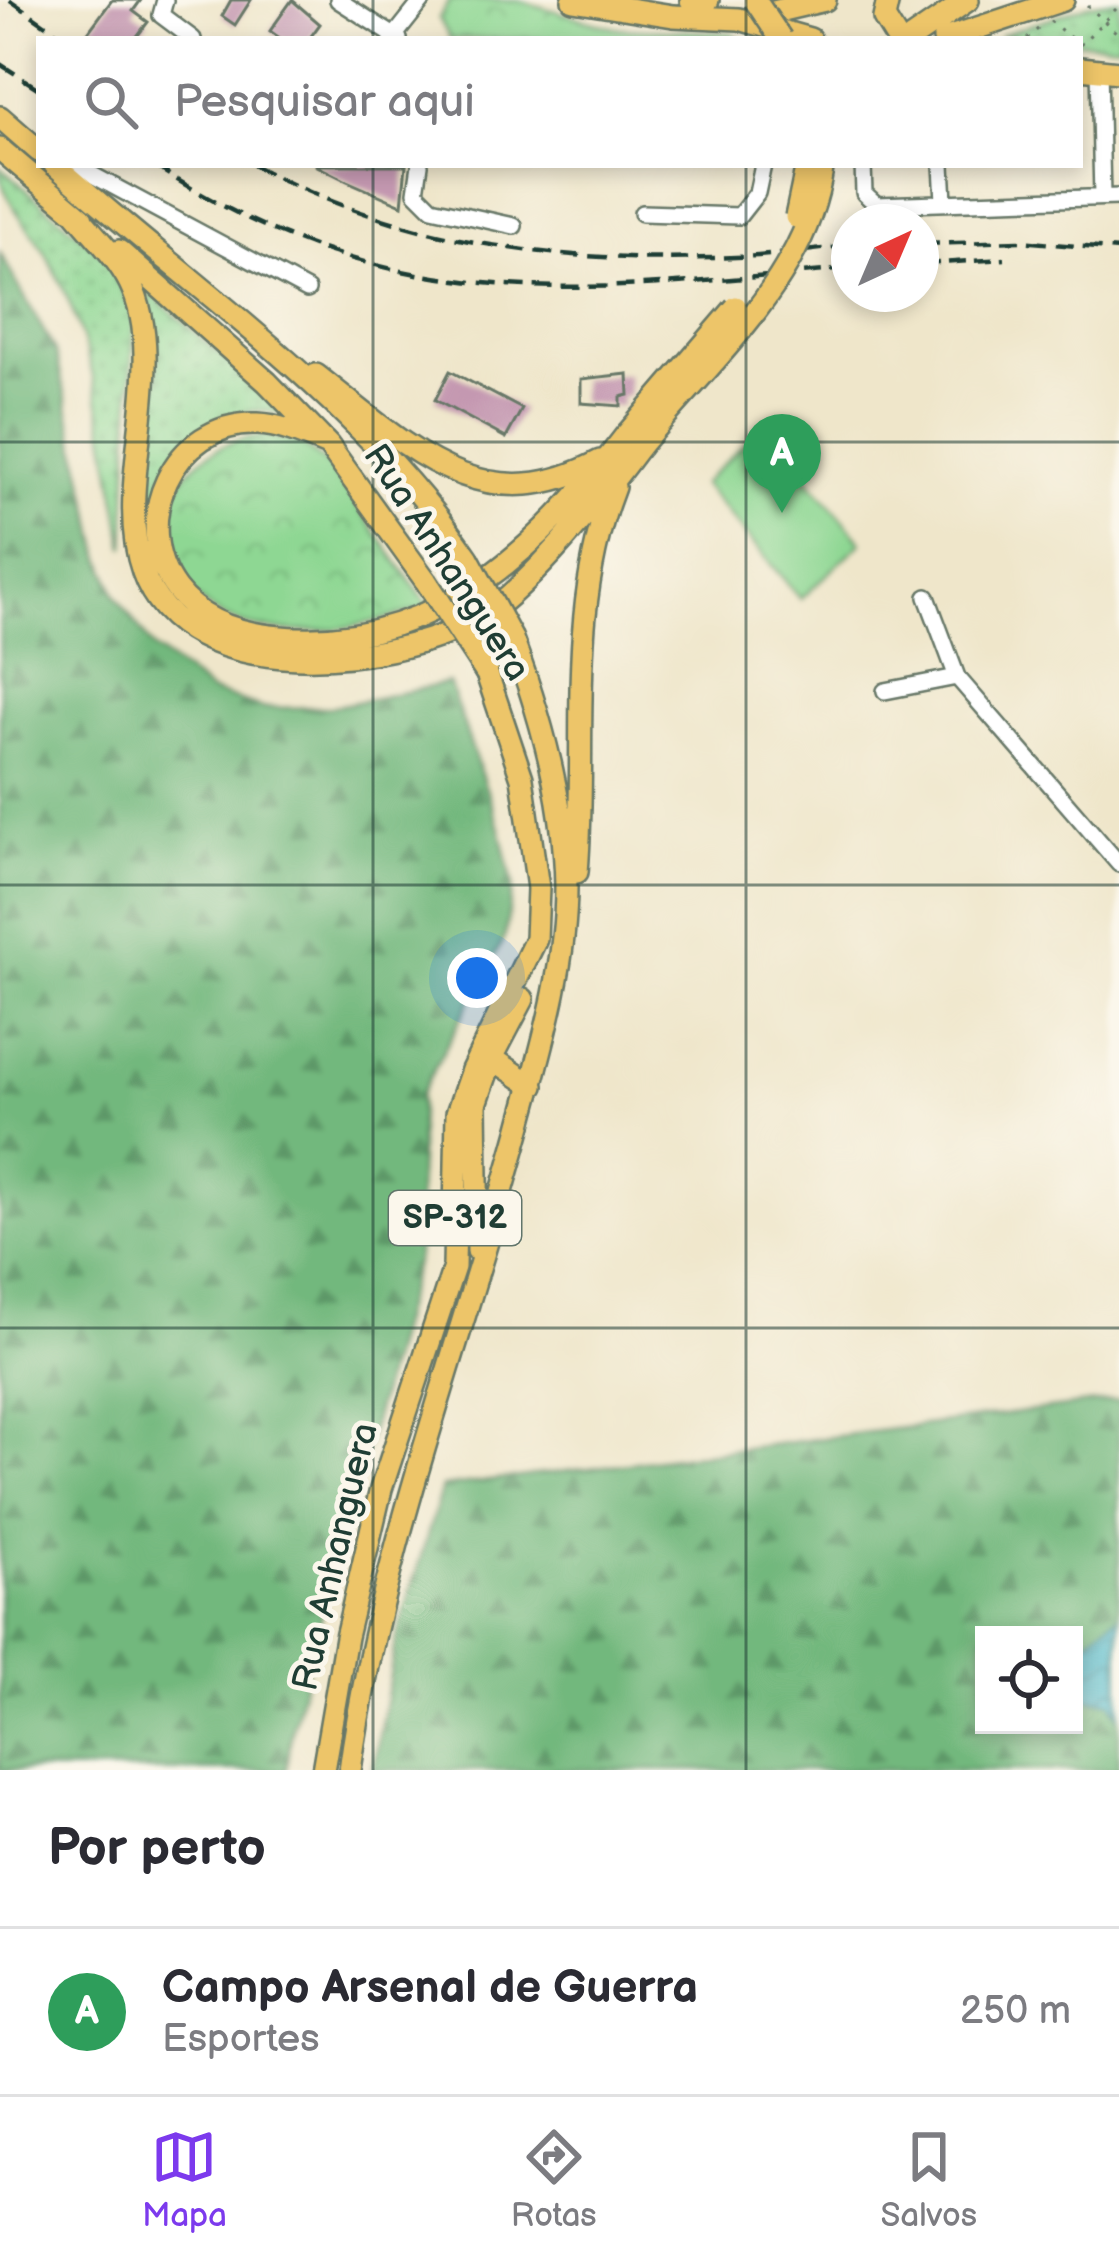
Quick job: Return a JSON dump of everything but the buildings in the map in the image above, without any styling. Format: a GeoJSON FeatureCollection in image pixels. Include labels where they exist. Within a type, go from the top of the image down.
{"type":"FeatureCollection","features":[{"type":"Feature","properties":{"kind":"main road"},"geometry":{"type":"LineString","coordinates":[[573,0],[655,14],[739,19],[799,36]]}},
{"type":"Feature","properties":{"kind":"main road"},"geometry":{"type":"LineString","coordinates":[[691,0],[708,0]]}},
{"type":"Feature","properties":{"kind":"main road"},"geometry":{"type":"LineString","coordinates":[[755,0],[780,36]]}},
{"type":"Feature","properties":{"kind":"main road"},"geometry":{"type":"LineString","coordinates":[[770,0],[794,36]]}},
{"type":"Feature","properties":{"kind":"main road"},"geometry":{"type":"LineString","coordinates":[[739,19],[825,0]]}},
{"type":"Feature","properties":{"kind":"main road"},"geometry":{"type":"LineString","coordinates":[[888,0],[884,18],[895,36]]}},
{"type":"Feature","properties":{"kind":"main road"},"geometry":{"type":"LineString","coordinates":[[914,36],[968,0]]}},
{"type":"Feature","properties":{"kind":"main road"},"geometry":{"type":"LineString","coordinates":[[953,36],[1063,0]]}},
{"type":"Feature","properties":{"kind":"main road"},"geometry":{"type":"LineString","coordinates":[[0,114],[36,148]]}},
{"type":"Feature","properties":{"kind":"main road","name":"Rua Anhanguera"},"geometry":{"type":"LineString","coordinates":[[0,149],[267,382],[328,445],[487,674],[520,766],[540,912],[536,939],[455,1128],[454,1268],[381,1489],[346,1637],[322,1770]]}},
{"type":"Feature","properties":{"kind":"main road","name":"Rua Anhanguera"},"geometry":{"type":"LineString","coordinates":[[58,168],[177,267],[415,488],[468,558],[512,639],[554,780],[565,850],[559,973],[533,1086],[377,1615],[350,1770]]}},
{"type":"Feature","properties":{"kind":"main road","name":"SP-312"},"geometry":{"type":"LineString","coordinates":[[328,445],[275,426],[244,425],[198,442],[175,464],[162,488],[154,539],[167,575],[187,602],[222,625],[285,638],[340,639],[415,621],[501,573],[616,463],[782,249],[817,168]]}},
{"type":"Feature","properties":{"kind":"main road"},"geometry":{"type":"LineString","coordinates":[[74,211],[128,278],[138,308],[142,370],[135,512],[142,569],[158,600],[204,638],[234,649],[305,658],[350,656],[448,633],[482,617],[513,589],[616,463]]}},
{"type":"Feature","properties":{"kind":"main road"},"geometry":{"type":"LineString","coordinates":[[177,267],[386,430],[463,478],[521,485],[616,463]]}},
{"type":"Feature","properties":{"kind":"main road","name":"SP-312"},"geometry":{"type":"LineString","coordinates":[[559,973],[578,861],[577,724],[583,611],[616,463]]}},
{"type":"Feature","properties":{"kind":"main road"},"geometry":{"type":"LineString","coordinates":[[468,1311],[479,1241],[473,1125],[482,1064],[546,948],[562,934]]}},
{"type":"Feature","properties":{"kind":"main road"},"geometry":{"type":"LineString","coordinates":[[482,1064],[533,1086]]}},
{"type":"Feature","properties":{"kind":"street"},"geometry":{"type":"LineString","coordinates":[[165,0],[161,15],[189,36]]}},
{"type":"Feature","properties":{"kind":"street"},"geometry":{"type":"LineString","coordinates":[[338,0],[391,36]]}},
{"type":"Feature","properties":{"kind":"street"},"geometry":{"type":"LineString","coordinates":[[395,36],[422,0]]}},
{"type":"Feature","properties":{"kind":"street"},"geometry":{"type":"LineString","coordinates":[[863,168],[864,193],[877,205],[969,198],[1111,197],[1093,69]]}},
{"type":"Feature","properties":{"kind":"street"},"geometry":{"type":"LineString","coordinates":[[0,114],[36,136]]}},
{"type":"Feature","properties":{"kind":"street"},"geometry":{"type":"LineString","coordinates":[[78,168],[307,290]]}},
{"type":"Feature","properties":{"kind":"street"},"geometry":{"type":"LineString","coordinates":[[420,168],[416,192],[432,208],[514,226]]}},
{"type":"Feature","properties":{"kind":"street"},"geometry":{"type":"LineString","coordinates":[[943,168],[944,201]]}},
{"type":"Feature","properties":{"kind":"street"},"geometry":{"type":"LineString","coordinates":[[642,213],[739,216],[747,210],[762,172]]}},
{"type":"Feature","properties":{"kind":"street"},"geometry":{"type":"LineString","coordinates":[[144,243],[144,218],[178,218]]}},
{"type":"Feature","properties":{"kind":"street"},"geometry":{"type":"LineString","coordinates":[[927,597],[957,677],[1119,864]]}},
{"type":"Feature","properties":{"kind":"street"},"geometry":{"type":"LineString","coordinates":[[884,692],[957,677]]}},
{"type":"Feature","properties":{"kind":"path"},"geometry":{"type":"LineString","coordinates":[[1087,5],[1119,35]]}},
{"type":"Feature","properties":{"kind":"path"},"geometry":{"type":"LineString","coordinates":[[1083,42],[1119,6]]}},
{"type":"Feature","properties":{"kind":"path"},"geometry":{"type":"LineString","coordinates":[[1030,36],[1047,19],[1068,36]]}},
{"type":"Feature","properties":{"kind":"green space"},"geometry":{"type":"Polygon","coordinates":[[[450,0],[518,0],[614,28],[737,36],[448,36],[439,18],[450,0]]]}},
{"type":"Feature","properties":{"kind":"green space"},"geometry":{"type":"Polygon","coordinates":[[[1119,0],[1119,45],[1083,42],[1083,36],[999,36],[1091,4],[1119,0]]]}},
{"type":"Feature","properties":{"kind":"green space"},"geometry":{"type":"Polygon","coordinates":[[[0,167],[109,260],[134,316],[125,548],[98,398],[78,325],[46,254],[10,201],[0,167]]]}},
{"type":"Feature","properties":{"kind":"green space"},"geometry":{"type":"Polygon","coordinates":[[[0,253],[56,353],[101,555],[116,596],[154,649],[211,692],[262,708],[332,707],[449,683],[500,828],[513,885],[505,936],[420,1095],[417,1256],[292,1728],[286,1770],[0,1770],[0,253]]]}},
{"type":"Feature","properties":{"kind":"green space"},"geometry":{"type":"Polygon","coordinates":[[[147,290],[294,420],[269,411],[246,411],[226,419],[192,449],[150,508],[159,352],[147,290]]]}},
{"type":"Feature","properties":{"kind":"green space"},"geometry":{"type":"Polygon","coordinates":[[[763,426],[862,542],[801,599],[702,484],[763,426]]]}},
{"type":"Feature","properties":{"kind":"green space"},"geometry":{"type":"Polygon","coordinates":[[[266,435],[302,444],[329,466],[429,607],[339,628],[271,630],[211,609],[186,585],[171,556],[167,525],[174,494],[193,467],[223,446],[266,435]]]}},
{"type":"Feature","properties":{"kind":"green space"},"geometry":{"type":"Polygon","coordinates":[[[1119,1400],[1119,1770],[373,1770],[396,1639],[442,1487],[1119,1400]]]}},
{"type":"Feature","properties":{"kind":"water"},"geometry":{"type":"Polygon","coordinates":[[[1119,1615],[1119,1717],[1111,1701],[1083,1698],[1083,1644],[1119,1615]]]}},
{"type":"Feature","properties":{"kind":"railway"},"geometry":{"type":"LineString","coordinates":[[10,0],[62,36]]}},
{"type":"Feature","properties":{"kind":"railway"},"geometry":{"type":"LineString","coordinates":[[0,64],[36,87]]}},
{"type":"Feature","properties":{"kind":"railway"},"geometry":{"type":"LineString","coordinates":[[159,168],[241,215],[325,250],[408,272],[491,284],[575,287],[831,270]]}},
{"type":"Feature","properties":{"kind":"railway"},"geometry":{"type":"LineString","coordinates":[[259,168],[374,216],[498,246],[626,258],[758,256],[831,249]]}},
{"type":"Feature","properties":{"kind":"railway"},"geometry":{"type":"LineString","coordinates":[[939,243],[1021,241],[1119,250]]}},
{"type":"Feature","properties":{"kind":"railway"},"geometry":{"type":"LineString","coordinates":[[939,263],[1005,259]]}},
{"type":"Feature","properties":{"kind":"place","name":"Campo Arsenal de Guerra"},"geometry":{"type":"Point","coordinates":[782,513]}}]}
